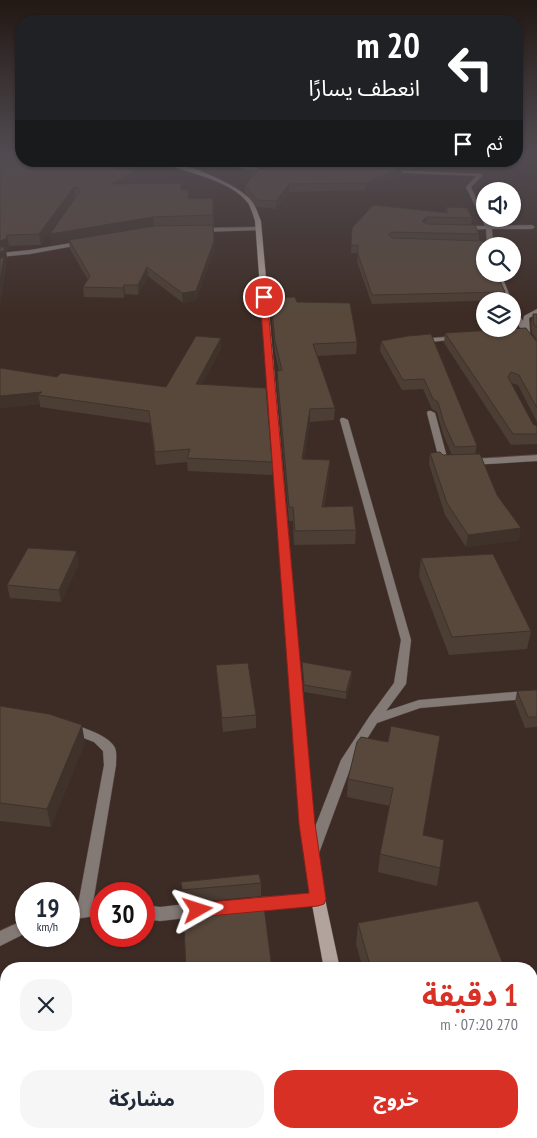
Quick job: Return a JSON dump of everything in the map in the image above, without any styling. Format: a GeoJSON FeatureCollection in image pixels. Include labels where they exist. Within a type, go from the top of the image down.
{"type":"FeatureCollection","features":[{"type":"Feature","properties":{"kind":"main road"},"geometry":{"type":"LineString","coordinates":[[252,208],[258,221],[307,824],[318,899],[331,962]]}},
{"type":"Feature","properties":{"kind":"street"},"geometry":{"type":"LineString","coordinates":[[479,208],[489,228],[490,237]]}},
{"type":"Feature","properties":{"kind":"street"},"geometry":{"type":"LineString","coordinates":[[453,228],[532,226]]}},
{"type":"Feature","properties":{"kind":"street"},"geometry":{"type":"LineString","coordinates":[[193,230],[258,229]]}},
{"type":"Feature","properties":{"kind":"street"},"geometry":{"type":"LineString","coordinates":[[0,255],[89,242]]}},
{"type":"Feature","properties":{"kind":"street"},"geometry":{"type":"LineString","coordinates":[[42,250],[47,243]]}},
{"type":"Feature","properties":{"kind":"street"},"geometry":{"type":"LineString","coordinates":[[527,334],[526,317],[537,310]]}},
{"type":"Feature","properties":{"kind":"street"},"geometry":{"type":"LineString","coordinates":[[521,324],[537,347]]}},
{"type":"Feature","properties":{"kind":"street"},"geometry":{"type":"LineString","coordinates":[[521,334],[527,334]]}},
{"type":"Feature","properties":{"kind":"street"},"geometry":{"type":"LineString","coordinates":[[412,341],[470,338]]}},
{"type":"Feature","properties":{"kind":"street"},"geometry":{"type":"LineString","coordinates":[[431,413],[444,462],[453,462]]}},
{"type":"Feature","properties":{"kind":"street"},"geometry":{"type":"LineString","coordinates":[[312,855],[347,760],[373,720],[400,684],[406,640],[344,420]]}},
{"type":"Feature","properties":{"kind":"street"},"geometry":{"type":"LineString","coordinates":[[463,462],[537,458]]}},
{"type":"Feature","properties":{"kind":"street"},"geometry":{"type":"LineString","coordinates":[[373,720],[419,704],[537,694]]}},
{"type":"Feature","properties":{"kind":"street"},"geometry":{"type":"LineString","coordinates":[[55,726],[74,730],[98,739],[109,749],[110,765],[84,911]]}},
{"type":"Feature","properties":{"kind":"street"},"geometry":{"type":"LineString","coordinates":[[235,906],[318,899]]}},
{"type":"Feature","properties":{"kind":"street"},"geometry":{"type":"LineString","coordinates":[[155,913],[208,909]]}},
{"type":"Feature","properties":{"kind":"street"},"geometry":{"type":"LineString","coordinates":[[80,912],[90,910]]}},
{"type":"Feature","properties":{"kind":"street"},"geometry":{"type":"LineString","coordinates":[[0,939],[15,932]]}},
{"type":"Feature","properties":{"kind":"building"},"geometry":{"type":"Polygon","coordinates":[[[0,208],[58,208],[39,234],[7,235],[6,239],[0,241],[0,208]]]}},
{"type":"Feature","properties":{"kind":"building"},"geometry":{"type":"Polygon","coordinates":[[[68,208],[213,208],[213,215],[153,217],[50,234],[68,208]]]}},
{"type":"Feature","properties":{"kind":"building"},"geometry":{"type":"Polygon","coordinates":[[[370,208],[402,208],[448,213],[446,208],[467,208],[472,218],[427,217],[422,221],[427,224],[475,225],[479,234],[391,232],[388,235],[393,238],[476,241],[476,282],[501,282],[505,292],[372,295],[358,254],[358,245],[351,245],[352,228],[370,208]]]}},
{"type":"Feature","properties":{"kind":"building"},"geometry":{"type":"Polygon","coordinates":[[[213,225],[214,241],[196,291],[182,293],[147,267],[138,285],[124,285],[123,288],[83,287],[90,276],[69,240],[154,226],[213,225]]]}},
{"type":"Feature","properties":{"kind":"building"},"geometry":{"type":"Polygon","coordinates":[[[0,247],[5,247],[4,251],[0,252],[0,247]]]}},
{"type":"Feature","properties":{"kind":"building"},"geometry":{"type":"Polygon","coordinates":[[[4,256],[0,282],[0,259],[4,256]]]}},
{"type":"Feature","properties":{"kind":"building"},"geometry":{"type":"Polygon","coordinates":[[[295,297],[297,302],[350,303],[357,342],[313,344],[335,408],[310,409],[302,459],[330,460],[322,507],[353,506],[356,530],[295,531],[293,507],[289,507],[277,371],[282,370],[275,342],[271,298],[295,297]]]}},
{"type":"Feature","properties":{"kind":"building"},"geometry":{"type":"Polygon","coordinates":[[[533,314],[537,314],[537,328],[534,324],[533,314]]]}},
{"type":"Feature","properties":{"kind":"building"},"geometry":{"type":"Polygon","coordinates":[[[521,328],[526,328],[537,340],[537,408],[519,375],[511,372],[508,377],[533,424],[537,426],[537,434],[513,434],[445,333],[476,331],[476,337],[521,337],[521,328]]]}},
{"type":"Feature","properties":{"kind":"building"},"geometry":{"type":"Polygon","coordinates":[[[431,334],[477,446],[455,447],[444,423],[438,402],[433,399],[424,379],[403,380],[381,341],[431,334]]]}},
{"type":"Feature","properties":{"kind":"building"},"geometry":{"type":"Polygon","coordinates":[[[196,336],[221,338],[196,384],[266,388],[272,462],[187,458],[190,449],[155,452],[149,411],[38,395],[42,392],[0,396],[0,368],[57,377],[61,373],[166,387],[196,336]]]}},
{"type":"Feature","properties":{"kind":"building"},"geometry":{"type":"Polygon","coordinates":[[[440,452],[443,455],[480,454],[497,495],[521,528],[468,535],[447,503],[430,453],[440,452]]]}},
{"type":"Feature","properties":{"kind":"building"},"geometry":{"type":"Polygon","coordinates":[[[28,548],[77,551],[59,590],[7,585],[28,548]]]}},
{"type":"Feature","properties":{"kind":"building"},"geometry":{"type":"Polygon","coordinates":[[[493,554],[531,631],[452,637],[421,558],[493,554]]]}},
{"type":"Feature","properties":{"kind":"building"},"geometry":{"type":"Polygon","coordinates":[[[302,662],[352,671],[346,692],[304,685],[302,662]]]}},
{"type":"Feature","properties":{"kind":"building"},"geometry":{"type":"Polygon","coordinates":[[[248,663],[256,715],[222,718],[216,665],[248,663]]]}},
{"type":"Feature","properties":{"kind":"building"},"geometry":{"type":"Polygon","coordinates":[[[537,690],[537,717],[528,717],[517,691],[537,690]]]}},
{"type":"Feature","properties":{"kind":"building"},"geometry":{"type":"Polygon","coordinates":[[[0,706],[49,714],[82,725],[47,809],[0,803],[0,706]]]}},
{"type":"Feature","properties":{"kind":"building"},"geometry":{"type":"Polygon","coordinates":[[[391,726],[440,736],[423,835],[444,840],[440,868],[380,854],[393,788],[348,779],[357,742],[361,737],[388,742],[391,726]]]}},
{"type":"Feature","properties":{"kind":"building"},"geometry":{"type":"Polygon","coordinates":[[[259,874],[261,883],[182,890],[181,882],[259,874]]]}},
{"type":"Feature","properties":{"kind":"building"},"geometry":{"type":"Polygon","coordinates":[[[263,899],[271,962],[186,962],[183,907],[263,899]]]}},
{"type":"Feature","properties":{"kind":"building"},"geometry":{"type":"Polygon","coordinates":[[[478,901],[502,962],[369,962],[358,923],[478,901]]]}},
{"type":"Feature","properties":{"kind":"route"},"geometry":{"type":"LineString","coordinates":[[198,910],[318,899],[307,824],[298,694],[264,297]]}}]}
